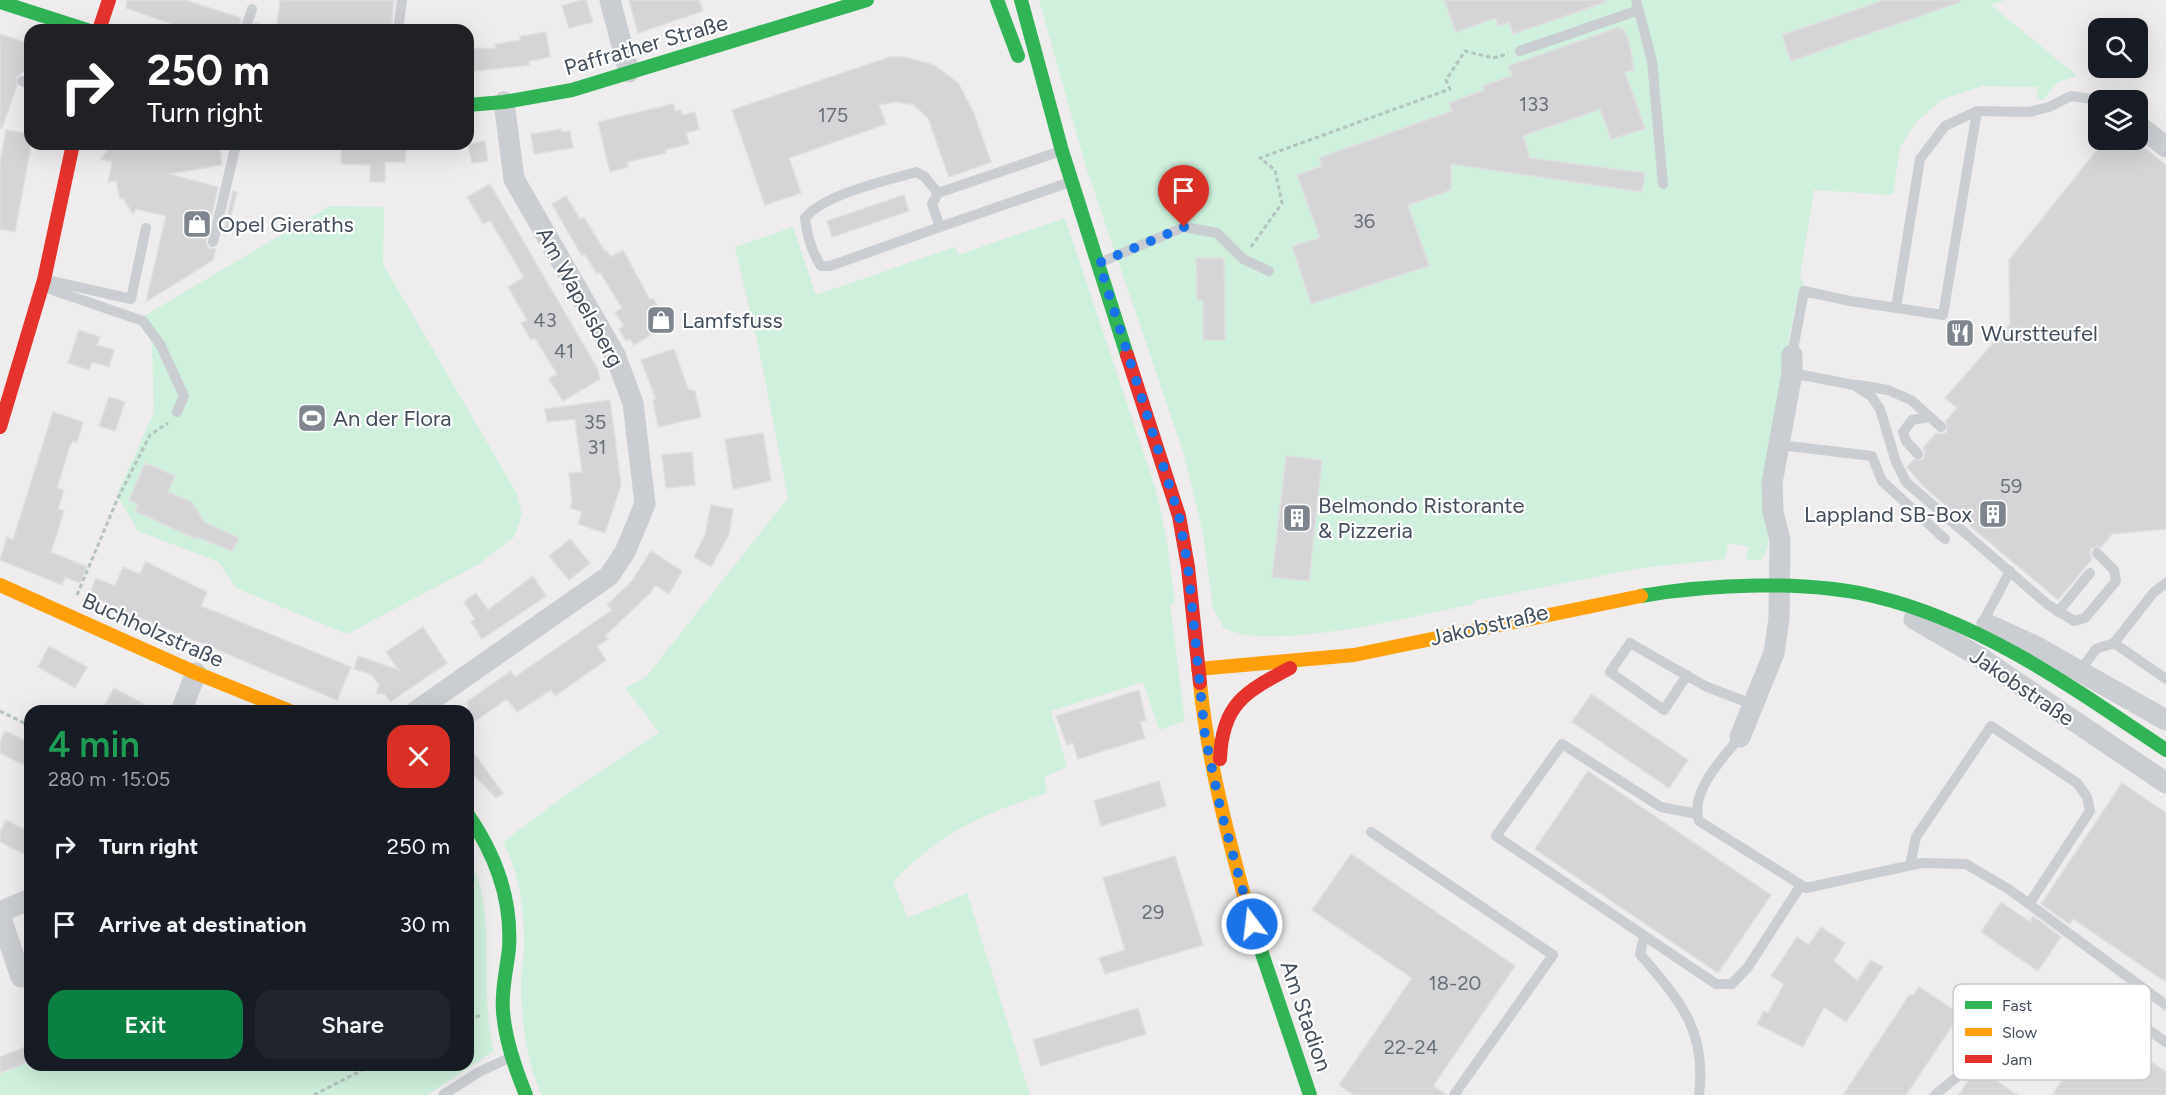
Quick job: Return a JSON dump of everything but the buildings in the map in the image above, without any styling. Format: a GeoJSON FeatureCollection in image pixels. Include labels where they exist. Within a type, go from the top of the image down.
{"type":"FeatureCollection","features":[{"type":"Feature","properties":{"kind":"main road"},"geometry":{"type":"LineString","coordinates":[[101,24],[109,0]]}},
{"type":"Feature","properties":{"kind":"main road","name":"Paffrather Straße"},"geometry":{"type":"LineString","coordinates":[[474,104],[504,102],[572,90],[867,0]]}},
{"type":"Feature","properties":{"kind":"main road"},"geometry":{"type":"LineString","coordinates":[[997,0],[1021,65]]}},
{"type":"Feature","properties":{"kind":"main road","name":"Am Stadion"},"geometry":{"type":"LineString","coordinates":[[1020,0],[1062,151],[1179,516],[1188,567],[1205,736],[1221,811],[1252,924],[1310,1095]]}},
{"type":"Feature","properties":{"kind":"main road"},"geometry":{"type":"LineString","coordinates":[[8,3],[69,24]]}},
{"type":"Feature","properties":{"kind":"main road"},"geometry":{"type":"LineString","coordinates":[[983,4],[990,9],[1010,35]]}},
{"type":"Feature","properties":{"kind":"main road","name":"Am Stadion"},"geometry":{"type":"LineString","coordinates":[[1035,105],[1062,151]]}},
{"type":"Feature","properties":{"kind":"main road"},"geometry":{"type":"LineString","coordinates":[[0,427],[43,283],[72,150]]}},
{"type":"Feature","properties":{"kind":"main road","name":"Buchholzstraße"},"geometry":{"type":"LineString","coordinates":[[0,585],[196,673],[275,705]]}},
{"type":"Feature","properties":{"kind":"main road","name":"Jakobstraße"},"geometry":{"type":"LineString","coordinates":[[1198,669],[1298,663],[1376,651],[1569,607],[1661,592],[1738,585],[1780,585],[1874,596]]}},
{"type":"Feature","properties":{"kind":"main road"},"geometry":{"type":"LineString","coordinates":[[1874,596],[1947,620],[1978,634],[2075,691],[2166,750]]}},
{"type":"Feature","properties":{"kind":"main road"},"geometry":{"type":"LineString","coordinates":[[1221,811],[1222,725],[1232,705],[1246,691],[1298,663]]}},
{"type":"Feature","properties":{"kind":"main road"},"geometry":{"type":"LineString","coordinates":[[474,823],[497,867],[506,904],[509,942],[504,1012],[512,1057],[526,1095]]}},
{"type":"Feature","properties":{"kind":"street"},"geometry":{"type":"LineString","coordinates":[[610,0],[630,72]]}},
{"type":"Feature","properties":{"kind":"street","name":"Am Wapelsberg"},"geometry":{"type":"LineString","coordinates":[[425,705],[609,576],[625,552],[645,504],[633,403],[615,355],[514,178],[504,102]]}},
{"type":"Feature","properties":{"kind":"street"},"geometry":{"type":"LineString","coordinates":[[2148,133],[2166,147]]}},
{"type":"Feature","properties":{"kind":"street"},"geometry":{"type":"LineString","coordinates":[[1740,737],[1774,653],[1780,585],[1780,540],[1773,512],[1772,483],[1792,364]]}},
{"type":"Feature","properties":{"kind":"street","name":"Jakobstraße"},"geometry":{"type":"LineString","coordinates":[[1874,596],[1987,614],[2035,646],[2166,720]]}},
{"type":"Feature","properties":{"kind":"street","name":"Jakobstraße"},"geometry":{"type":"LineString","coordinates":[[1874,596],[1978,656],[2166,783]]}},
{"type":"Feature","properties":{"kind":"street"},"geometry":{"type":"LineString","coordinates":[[183,705],[196,673]]}},
{"type":"Feature","properties":{"kind":"street"},"geometry":{"type":"LineString","coordinates":[[21,977],[0,914],[24,902]]}},
{"type":"Feature","properties":{"kind":"lane"},"geometry":{"type":"LineString","coordinates":[[399,24],[402,0]]}},
{"type":"Feature","properties":{"kind":"lane"},"geometry":{"type":"LineString","coordinates":[[1520,51],[1638,5],[1652,61],[1664,184]]}},
{"type":"Feature","properties":{"kind":"lane"},"geometry":{"type":"LineString","coordinates":[[247,24],[252,9]]}},
{"type":"Feature","properties":{"kind":"lane"},"geometry":{"type":"LineString","coordinates":[[1896,308],[1920,159],[1945,126],[1977,111],[2029,112],[2049,107],[2071,96],[2088,98]]}},
{"type":"Feature","properties":{"kind":"lane"},"geometry":{"type":"LineString","coordinates":[[1941,426],[1911,400],[1888,390],[1854,385],[1792,364],[1804,291],[1850,302],[1943,315],[1977,111]]}},
{"type":"Feature","properties":{"kind":"lane"},"geometry":{"type":"LineString","coordinates":[[213,242],[235,150]]}},
{"type":"Feature","properties":{"kind":"lane"},"geometry":{"type":"LineString","coordinates":[[940,227],[932,204],[938,193],[1062,151]]}},
{"type":"Feature","properties":{"kind":"lane"},"geometry":{"type":"LineString","coordinates":[[938,193],[924,176],[916,172],[869,186],[812,208],[805,218],[808,236],[821,266],[830,266],[1072,181]]}},
{"type":"Feature","properties":{"kind":"lane"},"geometry":{"type":"LineString","coordinates":[[1099,263],[1184,227],[1217,233],[1243,259],[1269,271]]}},
{"type":"Feature","properties":{"kind":"lane"},"geometry":{"type":"LineString","coordinates":[[43,283],[131,299],[146,228]]}},
{"type":"Feature","properties":{"kind":"lane"},"geometry":{"type":"LineString","coordinates":[[43,283],[142,321],[160,344],[184,396],[177,412]]}},
{"type":"Feature","properties":{"kind":"lane"},"geometry":{"type":"LineString","coordinates":[[1854,385],[1871,396],[1880,409],[1896,462],[1906,482],[2010,567],[2058,612],[2074,621],[2085,618],[2116,581],[2114,570],[2097,553]]}},
{"type":"Feature","properties":{"kind":"lane"},"geometry":{"type":"LineString","coordinates":[[1918,454],[1906,441],[1904,432],[1912,420],[1928,417]]}},
{"type":"Feature","properties":{"kind":"lane"},"geometry":{"type":"LineString","coordinates":[[1780,445],[1872,456],[1882,481],[1946,539]]}},
{"type":"Feature","properties":{"kind":"lane"},"geometry":{"type":"LineString","coordinates":[[1987,614],[2010,567]]}},
{"type":"Feature","properties":{"kind":"lane"},"geometry":{"type":"LineString","coordinates":[[2058,612],[2090,573]]}},
{"type":"Feature","properties":{"kind":"lane"},"geometry":{"type":"LineString","coordinates":[[2080,671],[2096,649],[2114,643],[2154,592],[2166,583]]}},
{"type":"Feature","properties":{"kind":"lane"},"geometry":{"type":"LineString","coordinates":[[1687,675],[1664,710],[1610,672],[1630,643],[1687,675],[1705,686],[1754,705]]}},
{"type":"Feature","properties":{"kind":"lane"},"geometry":{"type":"LineString","coordinates":[[2114,643],[2166,679]]}},
{"type":"Feature","properties":{"kind":"lane"},"geometry":{"type":"LineString","coordinates":[[1910,865],[1916,837],[1991,726],[2077,783],[2087,797],[2090,811],[2029,904]]}},
{"type":"Feature","properties":{"kind":"lane"},"geometry":{"type":"LineString","coordinates":[[1740,737],[1703,790],[1697,814],[1699,821],[1801,885],[1806,888],[1821,886],[1921,862],[1966,864],[2029,904],[2138,984]]}},
{"type":"Feature","properties":{"kind":"lane"},"geometry":{"type":"LineString","coordinates":[[1697,814],[1661,807],[1562,744],[1496,836],[1716,984],[1732,984],[1748,967],[1801,885]]}},
{"type":"Feature","properties":{"kind":"lane"},"geometry":{"type":"LineString","coordinates":[[1371,832],[1553,955],[1454,1095]]}},
{"type":"Feature","properties":{"kind":"lane"},"geometry":{"type":"LineString","coordinates":[[1644,936],[1640,954],[1674,994],[1691,1020],[1701,1050],[1700,1095]]}},
{"type":"Feature","properties":{"kind":"lane"},"geometry":{"type":"LineString","coordinates":[[2151,994],[2166,1005]]}},
{"type":"Feature","properties":{"kind":"lane"},"geometry":{"type":"LineString","coordinates":[[2151,1032],[2166,1042]]}},
{"type":"Feature","properties":{"kind":"lane"},"geometry":{"type":"LineString","coordinates":[[442,1095],[479,1072],[512,1057]]}},
{"type":"Feature","properties":{"kind":"lane"},"geometry":{"type":"LineString","coordinates":[[1935,1095],[1953,1080]]}},
{"type":"Feature","properties":{"kind":"path"},"geometry":{"type":"LineString","coordinates":[[1243,259],[1282,203],[1275,170],[1260,158],[1450,89],[1446,80],[1465,51],[1492,57],[1520,51]]}},
{"type":"Feature","properties":{"kind":"path"},"geometry":{"type":"LineString","coordinates":[[69,616],[117,500],[150,435],[170,422]]}},
{"type":"Feature","properties":{"kind":"path"},"geometry":{"type":"LineString","coordinates":[[0,711],[24,723]]}},
{"type":"Feature","properties":{"kind":"path"},"geometry":{"type":"LineString","coordinates":[[314,1095],[360,1071]]}},
{"type":"Feature","properties":{"kind":"green space"},"geometry":{"type":"Polygon","coordinates":[[[1039,0],[2005,0],[1991,5],[2077,76],[2058,82],[2043,100],[2037,98],[2038,87],[1983,86],[1943,99],[1916,122],[1900,147],[1893,195],[1814,190],[1800,276],[1807,291],[1795,306],[1762,490],[1768,543],[1761,560],[1746,559],[1748,546],[1728,543],[1725,559],[1640,568],[1473,601],[1472,604],[1345,630],[1274,636],[1245,635],[1224,628],[1213,608],[1203,534],[1184,454],[1086,167],[1039,0]]]}},
{"type":"Feature","properties":{"kind":"green space","name":"An der Flora"},"geometry":{"type":"Polygon","coordinates":[[[330,206],[384,207],[383,264],[516,492],[522,514],[514,537],[479,564],[347,634],[236,588],[219,562],[138,531],[117,495],[154,412],[152,345],[144,316],[330,206]]]}},
{"type":"Feature","properties":{"kind":"green space"},"geometry":{"type":"Polygon","coordinates":[[[1065,218],[1156,490],[1167,542],[1175,603],[1170,604],[1185,721],[1159,730],[1143,682],[1051,711],[1067,767],[1044,777],[1047,793],[982,817],[946,837],[893,882],[908,918],[967,893],[1030,1095],[542,1095],[532,1069],[524,1028],[521,982],[524,937],[520,894],[514,867],[503,842],[571,791],[659,732],[625,688],[646,677],[788,498],[760,354],[735,247],[793,227],[816,295],[955,247],[958,255],[1065,218]]]}},
{"type":"Feature","properties":{"kind":"green space"},"geometry":{"type":"Polygon","coordinates":[[[474,869],[483,902],[486,927],[487,1002],[494,1051],[474,1064],[474,869]]]}},
{"type":"Feature","properties":{"kind":"green space"},"geometry":{"type":"Polygon","coordinates":[[[24,1064],[24,1071],[464,1071],[427,1095],[0,1095],[0,1074],[24,1064]]]}},
{"type":"Feature","properties":{"kind":"traffic: fast"},"geometry":{"type":"LineString","coordinates":[[474,104],[504,102],[572,90],[867,0]]}},
{"type":"Feature","properties":{"kind":"traffic: fast"},"geometry":{"type":"LineString","coordinates":[[997,0],[1018,56]]}},
{"type":"Feature","properties":{"kind":"traffic: fast"},"geometry":{"type":"LineString","coordinates":[[1021,0],[1062,151],[1127,355]]}},
{"type":"Feature","properties":{"kind":"traffic: fast"},"geometry":{"type":"LineString","coordinates":[[0,2],[68,24]]}},
{"type":"Feature","properties":{"kind":"traffic: fast"},"geometry":{"type":"LineString","coordinates":[[1641,596],[1697,589],[1788,586],[1846,591],[1913,607],[1952,622],[2026,660],[2062,681],[2166,750]]}},
{"type":"Feature","properties":{"kind":"traffic: fast"},"geometry":{"type":"LineString","coordinates":[[474,824],[494,861],[508,912],[509,948],[503,995],[504,1022],[511,1054],[526,1095]]}},
{"type":"Feature","properties":{"kind":"traffic: fast"},"geometry":{"type":"LineString","coordinates":[[1250,918],[1310,1095]]}},
{"type":"Feature","properties":{"kind":"traffic: slow"},"geometry":{"type":"LineString","coordinates":[[0,585],[196,673],[275,705]]}},
{"type":"Feature","properties":{"kind":"traffic: slow"},"geometry":{"type":"LineString","coordinates":[[1198,669],[1354,655],[1641,596]]}},
{"type":"Feature","properties":{"kind":"traffic: slow"},"geometry":{"type":"LineString","coordinates":[[1200,683],[1214,772],[1250,918]]}},
{"type":"Feature","properties":{"kind":"traffic: jam"},"geometry":{"type":"LineString","coordinates":[[101,24],[109,0]]}},
{"type":"Feature","properties":{"kind":"traffic: jam"},"geometry":{"type":"LineString","coordinates":[[0,427],[44,280],[72,150]]}},
{"type":"Feature","properties":{"kind":"traffic: jam"},"geometry":{"type":"LineString","coordinates":[[1127,355],[1179,516],[1188,567],[1200,683]]}},
{"type":"Feature","properties":{"kind":"traffic: jam"},"geometry":{"type":"LineString","coordinates":[[1220,759],[1225,725],[1231,712],[1249,693],[1290,668]]}},
{"type":"Feature","properties":{"kind":"place","name":"Opel Gieraths"},"geometry":{"type":"Point","coordinates":[197,224]}},
{"type":"Feature","properties":{"kind":"place","name":"Lamfsfuss"},"geometry":{"type":"Point","coordinates":[661,320]}},
{"type":"Feature","properties":{"kind":"place","name":"Wurstteufel"},"geometry":{"type":"Point","coordinates":[1960,333]}},
{"type":"Feature","properties":{"kind":"place","name":"An der Flora"},"geometry":{"type":"Point","coordinates":[312,418]}},
{"type":"Feature","properties":{"kind":"place","name":"Lappland SB-Box"},"geometry":{"type":"Point","coordinates":[1993,514]}},
{"type":"Feature","properties":{"kind":"place","name":"Belmondo Ristorante & Pizzeria"},"geometry":{"type":"Point","coordinates":[1297,518]}},
{"type":"Feature","properties":{"kind":"route"},"geometry":{"type":"LineString","coordinates":[[1184,227],[1099,263],[1179,516],[1188,567],[1205,736],[1221,811],[1252,924]]}}]}
